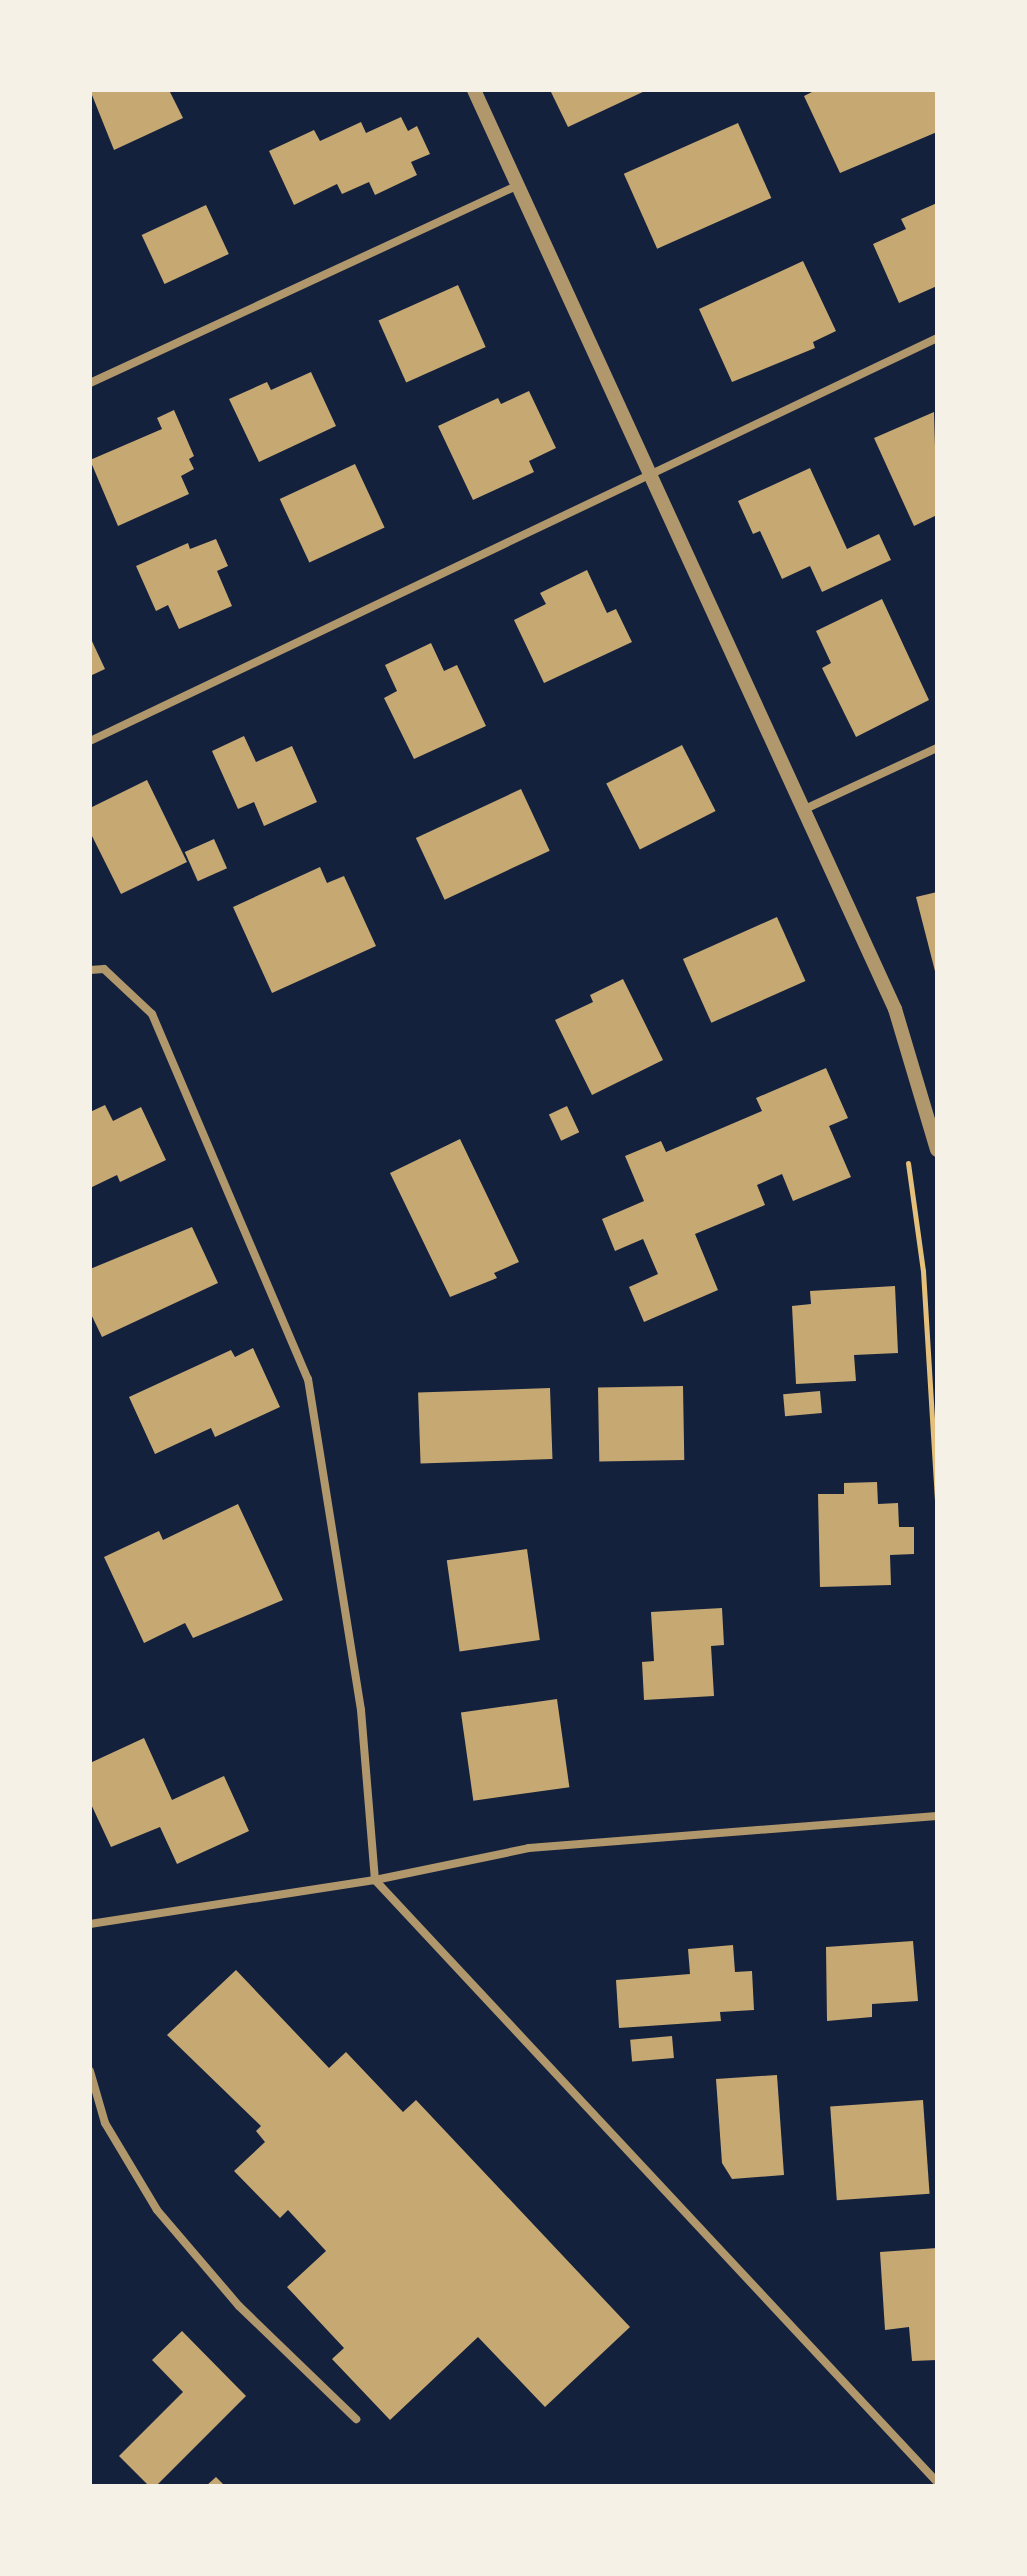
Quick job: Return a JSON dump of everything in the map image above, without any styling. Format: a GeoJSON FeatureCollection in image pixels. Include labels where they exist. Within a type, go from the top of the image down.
{"type":"FeatureCollection","features":[{"type":"Feature","properties":{"kind":"street"},"geometry":{"type":"LineString","coordinates":[[474,90],[895,1009],[937,1150]]}},
{"type":"Feature","properties":{"kind":"street"},"geometry":{"type":"LineString","coordinates":[[90,383],[518,185]]}},
{"type":"Feature","properties":{"kind":"street"},"geometry":{"type":"LineString","coordinates":[[90,741],[937,338]]}},
{"type":"Feature","properties":{"kind":"street"},"geometry":{"type":"LineString","coordinates":[[805,809],[937,748]]}},
{"type":"Feature","properties":{"kind":"street"},"geometry":{"type":"LineString","coordinates":[[90,970],[104,969],[152,1014],[308,1379],[361,1710],[375,1880],[937,2482]]}},
{"type":"Feature","properties":{"kind":"street"},"geometry":{"type":"LineString","coordinates":[[90,1924],[375,1880],[529,1848],[937,1816]]}},
{"type":"Feature","properties":{"kind":"street"},"geometry":{"type":"LineString","coordinates":[[90,2071],[105,2123],[157,2210],[239,2306],[356,2419]]}},
{"type":"Feature","properties":{"kind":"path"},"geometry":{"type":"LineString","coordinates":[[905,1151],[923,1271],[937,1500]]}},
{"type":"Feature","properties":{"kind":"building"},"geometry":{"type":"Polygon","coordinates":[[[90,90],[169,90],[183,118],[114,150],[90,90]]]}},
{"type":"Feature","properties":{"kind":"building"},"geometry":{"type":"Polygon","coordinates":[[[550,90],[647,90],[568,127],[550,90]]]}},
{"type":"Feature","properties":{"kind":"building"},"geometry":{"type":"Polygon","coordinates":[[[816,90],[937,90],[937,132],[840,173],[804,96],[816,90]]]}},
{"type":"Feature","properties":{"kind":"building"},"geometry":{"type":"Polygon","coordinates":[[[401,117],[408,131],[417,126],[430,154],[411,162],[417,175],[375,195],[369,182],[342,194],[337,184],[294,205],[269,151],[314,130],[320,141],[361,122],[366,133],[401,117]]]}},
{"type":"Feature","properties":{"kind":"building"},"geometry":{"type":"Polygon","coordinates":[[[738,123],[771,198],[657,249],[624,174],[738,123]]]}},
{"type":"Feature","properties":{"kind":"building"},"geometry":{"type":"Polygon","coordinates":[[[937,203],[937,286],[899,303],[873,244],[906,229],[901,219],[937,203]]]}},
{"type":"Feature","properties":{"kind":"building"},"geometry":{"type":"Polygon","coordinates":[[[206,205],[229,254],[164,284],[142,235],[206,205]]]}},
{"type":"Feature","properties":{"kind":"building"},"geometry":{"type":"Polygon","coordinates":[[[803,261],[836,331],[813,342],[815,348],[732,382],[699,309],[803,261]]]}},
{"type":"Feature","properties":{"kind":"building"},"geometry":{"type":"Polygon","coordinates":[[[458,285],[486,347],[406,383],[379,320],[458,285]]]}},
{"type":"Feature","properties":{"kind":"building"},"geometry":{"type":"Polygon","coordinates":[[[311,372],[336,426],[259,462],[229,399],[267,382],[271,390],[311,372]]]}},
{"type":"Feature","properties":{"kind":"building"},"geometry":{"type":"Polygon","coordinates":[[[529,391],[556,448],[529,461],[534,472],[473,500],[438,426],[498,398],[501,404],[529,391]]]}},
{"type":"Feature","properties":{"kind":"building"},"geometry":{"type":"Polygon","coordinates":[[[174,410],[194,456],[189,459],[194,469],[181,476],[189,494],[118,526],[90,460],[162,429],[157,418],[174,410]]]}},
{"type":"Feature","properties":{"kind":"building"},"geometry":{"type":"Polygon","coordinates":[[[934,412],[937,515],[914,526],[874,438],[934,412]]]}},
{"type":"Feature","properties":{"kind":"building"},"geometry":{"type":"Polygon","coordinates":[[[355,464],[385,527],[309,563],[280,499],[355,464]]]}},
{"type":"Feature","properties":{"kind":"building"},"geometry":{"type":"Polygon","coordinates":[[[810,468],[847,549],[879,534],[891,560],[822,592],[810,566],[782,579],[760,531],[753,534],[738,501],[810,468]]]}},
{"type":"Feature","properties":{"kind":"building"},"geometry":{"type":"Polygon","coordinates":[[[216,539],[228,566],[217,571],[232,606],[179,629],[168,605],[156,611],[136,566],[188,543],[190,549],[216,539]]]}},
{"type":"Feature","properties":{"kind":"building"},"geometry":{"type":"Polygon","coordinates":[[[587,570],[607,613],[616,609],[632,642],[544,683],[514,620],[546,604],[540,593],[587,570]]]}},
{"type":"Feature","properties":{"kind":"building"},"geometry":{"type":"Polygon","coordinates":[[[882,599],[929,700],[856,737],[822,668],[831,663],[816,631],[882,599]]]}},
{"type":"Feature","properties":{"kind":"building"},"geometry":{"type":"Polygon","coordinates":[[[90,637],[105,669],[90,676],[90,637]]]}},
{"type":"Feature","properties":{"kind":"building"},"geometry":{"type":"Polygon","coordinates":[[[431,643],[444,671],[457,665],[486,726],[414,759],[384,698],[397,691],[385,665],[431,643]]]}},
{"type":"Feature","properties":{"kind":"building"},"geometry":{"type":"Polygon","coordinates":[[[244,736],[256,762],[292,746],[317,802],[264,826],[254,802],[238,809],[212,751],[244,736]]]}},
{"type":"Feature","properties":{"kind":"building"},"geometry":{"type":"Polygon","coordinates":[[[682,745],[716,811],[640,850],[606,784],[682,745]]]}},
{"type":"Feature","properties":{"kind":"building"},"geometry":{"type":"Polygon","coordinates":[[[147,780],[187,862],[121,894],[90,832],[90,808],[147,780]]]}},
{"type":"Feature","properties":{"kind":"building"},"geometry":{"type":"Polygon","coordinates":[[[521,789],[550,851],[445,900],[416,838],[521,789]]]}},
{"type":"Feature","properties":{"kind":"building"},"geometry":{"type":"Polygon","coordinates":[[[214,839],[227,868],[198,881],[185,852],[214,839]]]}},
{"type":"Feature","properties":{"kind":"building"},"geometry":{"type":"Polygon","coordinates":[[[320,867],[327,883],[344,876],[376,946],[272,993],[233,907],[320,867]]]}},
{"type":"Feature","properties":{"kind":"building"},"geometry":{"type":"Polygon","coordinates":[[[937,892],[937,975],[936,975],[916,897],[937,892]]]}},
{"type":"Feature","properties":{"kind":"building"},"geometry":{"type":"Polygon","coordinates":[[[777,917],[805,981],[711,1023],[683,959],[777,917]]]}},
{"type":"Feature","properties":{"kind":"building"},"geometry":{"type":"Polygon","coordinates":[[[623,979],[663,1060],[592,1095],[555,1020],[593,1002],[590,995],[623,979]]]}},
{"type":"Feature","properties":{"kind":"building"},"geometry":{"type":"Polygon","coordinates":[[[826,1068],[848,1118],[829,1126],[851,1177],[793,1201],[782,1174],[757,1185],[765,1205],[695,1234],[718,1290],[644,1322],[629,1287],[658,1274],[643,1239],[615,1251],[602,1219],[644,1201],[625,1156],[661,1141],[666,1152],[762,1111],[756,1098],[826,1068]]]}},
{"type":"Feature","properties":{"kind":"building"},"geometry":{"type":"Polygon","coordinates":[[[105,1105],[113,1121],[141,1107],[166,1160],[120,1182],[117,1175],[90,1188],[90,1112],[105,1105]]]}},
{"type":"Feature","properties":{"kind":"building"},"geometry":{"type":"Polygon","coordinates":[[[567,1106],[579,1132],[561,1141],[549,1114],[567,1106]]]}},
{"type":"Feature","properties":{"kind":"building"},"geometry":{"type":"Polygon","coordinates":[[[460,1139],[519,1262],[494,1273],[497,1278],[450,1297],[390,1173],[460,1139]]]}},
{"type":"Feature","properties":{"kind":"building"},"geometry":{"type":"Polygon","coordinates":[[[192,1227],[218,1283],[102,1337],[90,1312],[90,1269],[192,1227]]]}},
{"type":"Feature","properties":{"kind":"building"},"geometry":{"type":"Polygon","coordinates":[[[895,1286],[898,1353],[854,1355],[856,1381],[796,1384],[792,1306],[811,1304],[810,1291],[895,1286]]]}},
{"type":"Feature","properties":{"kind":"building"},"geometry":{"type":"Polygon","coordinates":[[[253,1348],[280,1407],[215,1437],[211,1428],[155,1454],[129,1397],[231,1350],[235,1357],[253,1348]]]}},
{"type":"Feature","properties":{"kind":"building"},"geometry":{"type":"Polygon","coordinates":[[[683,1386],[684,1460],[599,1461],[598,1387],[683,1386]]]}},
{"type":"Feature","properties":{"kind":"building"},"geometry":{"type":"Polygon","coordinates":[[[550,1388],[552,1459],[421,1464],[418,1393],[550,1388]]]}},
{"type":"Feature","properties":{"kind":"building"},"geometry":{"type":"Polygon","coordinates":[[[820,1391],[822,1413],[785,1416],[783,1394],[820,1391]]]}},
{"type":"Feature","properties":{"kind":"building"},"geometry":{"type":"Polygon","coordinates":[[[877,1482],[878,1504],[898,1503],[899,1527],[914,1527],[914,1554],[890,1555],[891,1585],[820,1587],[818,1494],[844,1494],[844,1483],[877,1482]]]}},
{"type":"Feature","properties":{"kind":"building"},"geometry":{"type":"Polygon","coordinates":[[[238,1504],[283,1600],[193,1638],[185,1623],[144,1643],[104,1557],[159,1531],[163,1540],[238,1504]]]}},
{"type":"Feature","properties":{"kind":"building"},"geometry":{"type":"Polygon","coordinates":[[[527,1549],[540,1640],[460,1651],[447,1560],[527,1549]]]}},
{"type":"Feature","properties":{"kind":"building"},"geometry":{"type":"Polygon","coordinates":[[[722,1608],[724,1645],[711,1646],[714,1696],[644,1700],[642,1662],[654,1661],[651,1612],[722,1608]]]}},
{"type":"Feature","properties":{"kind":"building"},"geometry":{"type":"Polygon","coordinates":[[[557,1699],[569,1787],[473,1801],[461,1712],[557,1699]]]}},
{"type":"Feature","properties":{"kind":"building"},"geometry":{"type":"Polygon","coordinates":[[[144,1738],[172,1800],[224,1776],[249,1831],[177,1864],[160,1827],[111,1847],[90,1802],[90,1763],[144,1738]]]}},
{"type":"Feature","properties":{"kind":"building"},"geometry":{"type":"Polygon","coordinates":[[[913,1941],[918,2001],[872,2004],[872,2017],[827,2021],[826,1947],[913,1941]]]}},
{"type":"Feature","properties":{"kind":"building"},"geometry":{"type":"Polygon","coordinates":[[[733,1945],[735,1972],[752,1971],[754,2010],[720,2012],[721,2021],[619,2028],[616,1980],[690,1974],[688,1949],[733,1945]]]}},
{"type":"Feature","properties":{"kind":"building"},"geometry":{"type":"Polygon","coordinates":[[[236,1970],[329,2068],[346,2052],[403,2112],[416,2100],[630,2327],[545,2407],[478,2337],[390,2420],[332,2359],[344,2348],[287,2287],[326,2251],[288,2210],[280,2218],[234,2171],[265,2142],[256,2131],[261,2126],[167,2035],[236,1970]]]}},
{"type":"Feature","properties":{"kind":"building"},"geometry":{"type":"Polygon","coordinates":[[[672,2036],[674,2058],[632,2062],[630,2040],[672,2036]]]}},
{"type":"Feature","properties":{"kind":"building"},"geometry":{"type":"Polygon","coordinates":[[[777,2075],[784,2175],[732,2179],[722,2163],[716,2079],[777,2075]]]}},
{"type":"Feature","properties":{"kind":"building"},"geometry":{"type":"Polygon","coordinates":[[[923,2100],[930,2194],[837,2200],[830,2106],[923,2100]]]}},
{"type":"Feature","properties":{"kind":"building"},"geometry":{"type":"Polygon","coordinates":[[[937,2248],[937,2360],[912,2361],[909,2327],[885,2330],[880,2252],[937,2248]]]}},
{"type":"Feature","properties":{"kind":"building"},"geometry":{"type":"Polygon","coordinates":[[[182,2331],[246,2396],[156,2486],[149,2486],[119,2456],[183,2392],[152,2360],[182,2331]]]}},
{"type":"Feature","properties":{"kind":"building"},"geometry":{"type":"Polygon","coordinates":[[[216,2477],[225,2486],[206,2486],[216,2477]]]}}]}
